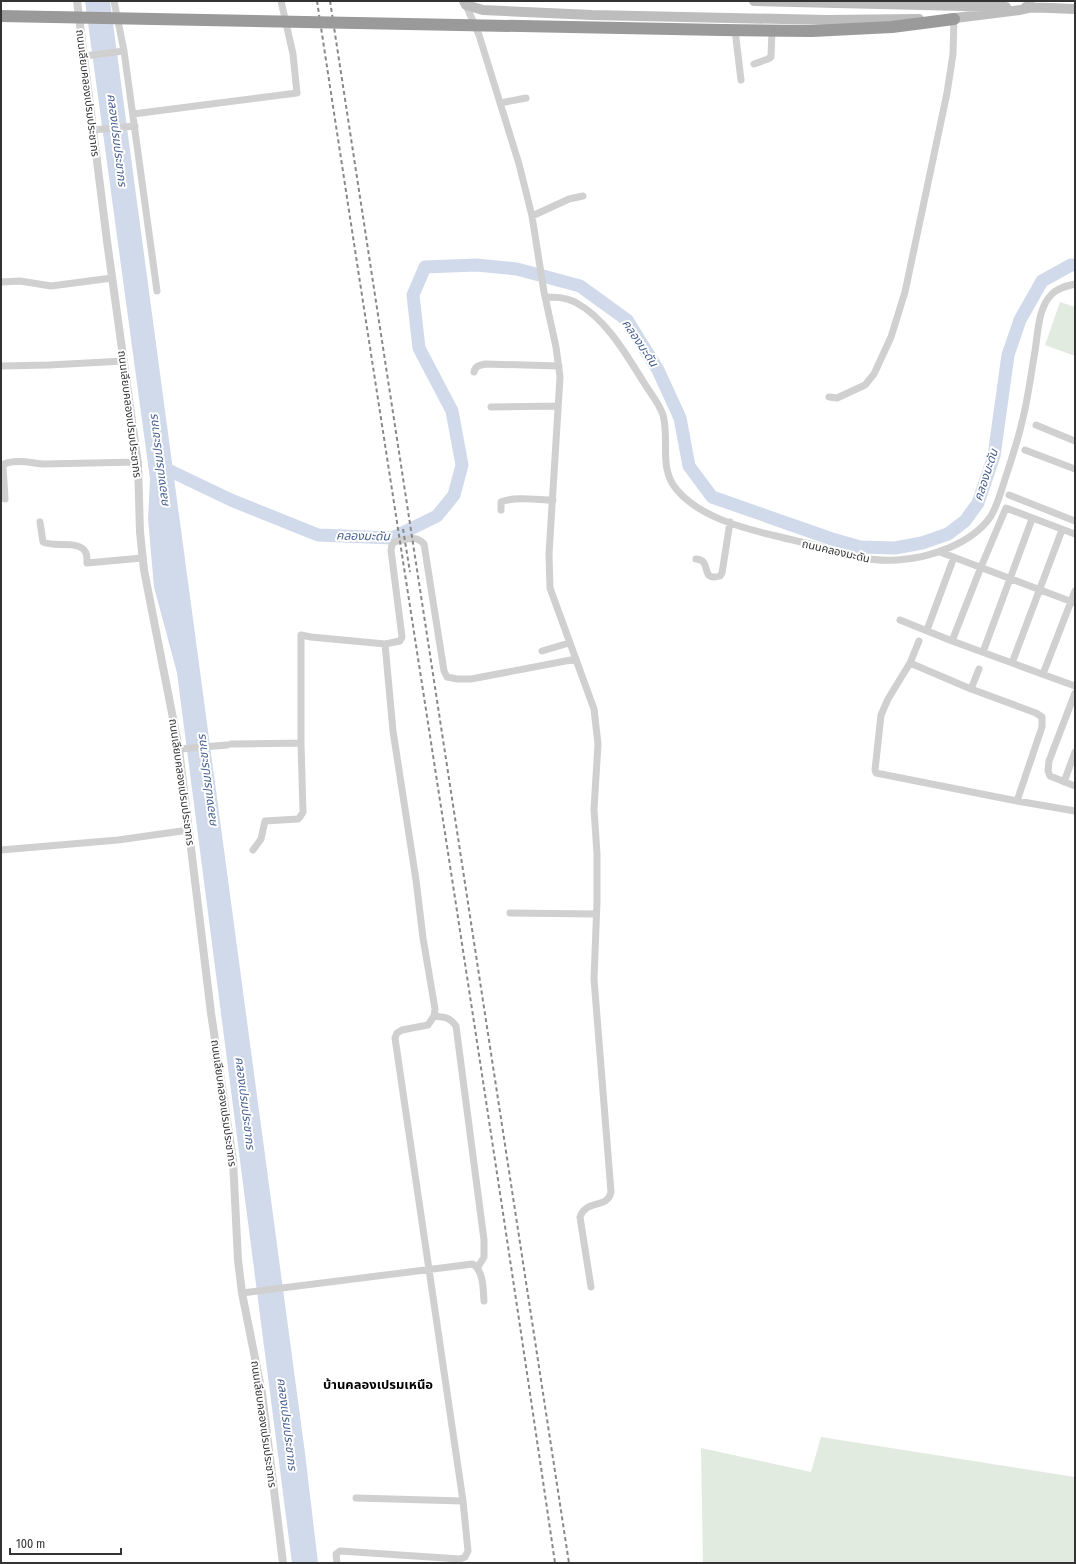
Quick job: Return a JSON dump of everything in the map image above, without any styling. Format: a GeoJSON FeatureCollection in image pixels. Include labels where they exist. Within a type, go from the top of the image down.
{"type":"FeatureCollection","features":[{"type":"Feature","properties":{"kind":"highway"},"geometry":{"type":"LineString","coordinates":[[1,16],[812,31],[892,27],[954,19]]}},
{"type":"Feature","properties":{"kind":"main road"},"geometry":{"type":"LineString","coordinates":[[754,1],[1075,9]]}},
{"type":"Feature","properties":{"kind":"main road"},"geometry":{"type":"LineString","coordinates":[[465,3],[483,10],[592,15],[827,20],[954,19],[1032,7]]}},
{"type":"Feature","properties":{"kind":"street","name":"ถนนเลียบคลองเปรมประชากร"},"geometry":{"type":"LineString","coordinates":[[76,1],[88,56],[112,278],[138,462],[142,558],[146,587],[182,748],[211,1014],[233,1160],[238,1260],[242,1292],[262,1393],[283,1563]]}},
{"type":"Feature","properties":{"kind":"street"},"geometry":{"type":"LineString","coordinates":[[114,1],[121,51],[133,114],[133,127],[157,291]]}},
{"type":"Feature","properties":{"kind":"street"},"geometry":{"type":"LineString","coordinates":[[133,114],[297,93],[293,54],[281,1]]}},
{"type":"Feature","properties":{"kind":"street"},"geometry":{"type":"LineString","coordinates":[[465,3],[478,35],[519,164],[532,216],[545,295],[556,346],[559,366],[549,554],[550,588],[594,709],[597,724],[598,744],[594,809],[597,854],[594,979],[611,1192],[610,1198],[606,1201],[583,1209],[580,1217],[591,1287]]}},
{"type":"Feature","properties":{"kind":"street"},"geometry":{"type":"LineString","coordinates":[[829,397],[837,398],[865,385],[874,374],[891,337],[905,292],[949,86],[953,54],[954,19]]}},
{"type":"Feature","properties":{"kind":"street"},"geometry":{"type":"LineString","coordinates":[[734,30],[740,80]]}},
{"type":"Feature","properties":{"kind":"street"},"geometry":{"type":"LineString","coordinates":[[754,64],[770,57],[772,30]]}},
{"type":"Feature","properties":{"kind":"street"},"geometry":{"type":"LineString","coordinates":[[88,56],[121,51]]}},
{"type":"Feature","properties":{"kind":"street"},"geometry":{"type":"LineString","coordinates":[[500,103],[526,98]]}},
{"type":"Feature","properties":{"kind":"street"},"geometry":{"type":"LineString","coordinates":[[96,130],[133,127]]}},
{"type":"Feature","properties":{"kind":"street"},"geometry":{"type":"LineString","coordinates":[[532,216],[569,199],[583,196]]}},
{"type":"Feature","properties":{"kind":"street"},"geometry":{"type":"LineString","coordinates":[[1,282],[20,281],[51,286],[112,278]]}},
{"type":"Feature","properties":{"kind":"street","name":"ถนนคลองมะดัน"},"geometry":{"type":"LineString","coordinates":[[545,295],[573,301],[587,310],[605,326],[636,370],[662,413],[665,425],[666,468],[670,480],[677,490],[704,511],[710,515],[730,522],[855,557],[896,560],[920,558],[940,552],[974,533],[991,515],[1001,492],[1023,420],[1042,311],[1052,293],[1061,288],[1075,284]]}},
{"type":"Feature","properties":{"kind":"street"},"geometry":{"type":"LineString","coordinates":[[1,366],[124,361]]}},
{"type":"Feature","properties":{"kind":"street"},"geometry":{"type":"LineString","coordinates":[[474,372],[477,366],[485,364],[559,366]]}},
{"type":"Feature","properties":{"kind":"street"},"geometry":{"type":"LineString","coordinates":[[491,407],[558,406]]}},
{"type":"Feature","properties":{"kind":"street"},"geometry":{"type":"LineString","coordinates":[[1036,425],[1075,441]]}},
{"type":"Feature","properties":{"kind":"street"},"geometry":{"type":"LineString","coordinates":[[1026,450],[1075,469]]}},
{"type":"Feature","properties":{"kind":"street"},"geometry":{"type":"LineString","coordinates":[[5,499],[3,466],[8,462],[44,464],[138,462]]}},
{"type":"Feature","properties":{"kind":"street"},"geometry":{"type":"LineString","coordinates":[[1009,495],[1075,521]]}},
{"type":"Feature","properties":{"kind":"street"},"geometry":{"type":"LineString","coordinates":[[501,510],[502,502],[505,500],[552,500]]}},
{"type":"Feature","properties":{"kind":"street"},"geometry":{"type":"LineString","coordinates":[[952,641],[1006,508],[1075,534]]}},
{"type":"Feature","properties":{"kind":"street"},"geometry":{"type":"LineString","coordinates":[[983,652],[1032,519]]}},
{"type":"Feature","properties":{"kind":"street"},"geometry":{"type":"LineString","coordinates":[[40,522],[42,539],[45,543],[80,547],[86,553],[87,563],[142,558]]}},
{"type":"Feature","properties":{"kind":"street"},"geometry":{"type":"LineString","coordinates":[[696,559],[702,559],[704,561],[709,576],[714,578],[720,576],[722,573],[730,522]]}},
{"type":"Feature","properties":{"kind":"street"},"geometry":{"type":"LineString","coordinates":[[1012,663],[1062,530]]}},
{"type":"Feature","properties":{"kind":"street"},"geometry":{"type":"LineString","coordinates":[[253,850],[261,839],[265,822],[298,819],[303,812],[301,743],[302,635],[385,644],[396,643],[402,637],[391,550],[394,542],[417,538],[424,544],[444,671],[447,677],[456,679],[471,679],[576,659]]}},
{"type":"Feature","properties":{"kind":"street"},"geometry":{"type":"LineString","coordinates":[[940,552],[1073,602]]}},
{"type":"Feature","properties":{"kind":"street"},"geometry":{"type":"LineString","coordinates":[[926,630],[954,557]]}},
{"type":"Feature","properties":{"kind":"street"},"geometry":{"type":"LineString","coordinates":[[1043,674],[1073,602],[1075,591]]}},
{"type":"Feature","properties":{"kind":"street"},"geometry":{"type":"LineString","coordinates":[[900,620],[952,641],[1075,686]]}},
{"type":"Feature","properties":{"kind":"street"},"geometry":{"type":"LineString","coordinates":[[919,641],[910,663],[888,699],[881,715],[875,770],[876,773],[1075,811]]}},
{"type":"Feature","properties":{"kind":"street"},"geometry":{"type":"LineString","coordinates":[[542,651],[570,643]]}},
{"type":"Feature","properties":{"kind":"street"},"geometry":{"type":"LineString","coordinates":[[337,1563],[336,1554],[340,1551],[460,1559],[465,1557],[468,1551],[463,1501],[395,1038],[397,1033],[402,1030],[428,1025],[434,1016],[435,1009],[423,938],[416,880],[393,731],[385,644]]}},
{"type":"Feature","properties":{"kind":"street"},"geometry":{"type":"LineString","coordinates":[[910,663],[971,689],[1036,713],[1042,717],[1042,727],[1017,801]]}},
{"type":"Feature","properties":{"kind":"street"},"geometry":{"type":"LineString","coordinates":[[971,689],[979,668]]}},
{"type":"Feature","properties":{"kind":"street"},"geometry":{"type":"LineString","coordinates":[[1075,693],[1073,704],[1049,761],[1048,771],[1050,776],[1075,786]]}},
{"type":"Feature","properties":{"kind":"street"},"geometry":{"type":"LineString","coordinates":[[182,748],[301,743]]}},
{"type":"Feature","properties":{"kind":"street"},"geometry":{"type":"LineString","coordinates":[[1064,782],[1075,752]]}},
{"type":"Feature","properties":{"kind":"street"},"geometry":{"type":"LineString","coordinates":[[1,850],[118,840],[190,830]]}},
{"type":"Feature","properties":{"kind":"street"},"geometry":{"type":"LineString","coordinates":[[510,913],[596,914]]}},
{"type":"Feature","properties":{"kind":"street"},"geometry":{"type":"LineString","coordinates":[[434,1016],[446,1017],[452,1020],[456,1026],[484,1240],[484,1256],[478,1267]]}},
{"type":"Feature","properties":{"kind":"street"},"geometry":{"type":"LineString","coordinates":[[242,1292],[473,1264],[478,1267],[481,1275],[484,1301]]}},
{"type":"Feature","properties":{"kind":"street"},"geometry":{"type":"LineString","coordinates":[[356,1498],[463,1501]]}},
{"type":"Feature","properties":{"kind":"shaded area"},"geometry":{"type":"Polygon","coordinates":[[[1060,302],[1075,307],[1075,356],[1045,345],[1060,302]]]}},
{"type":"Feature","properties":{"kind":"shaded area"},"geometry":{"type":"Polygon","coordinates":[[[821,1437],[1075,1477],[1075,1563],[703,1563],[701,1448],[811,1472],[821,1437]]]}},
{"type":"Feature","properties":{"kind":"water","name":"คลองเปรมประชากร"},"geometry":{"type":"Polygon","coordinates":[[[85,1],[110,1],[305,1453],[318,1563],[292,1563],[177,673],[154,587],[148,519],[150,479],[85,1]]]}},
{"type":"Feature","properties":{"kind":"waterway","name":"คลองมะดัน"},"geometry":{"type":"LineString","coordinates":[[160,466],[231,500],[318,535],[392,538],[437,516],[454,495],[462,465],[452,411],[419,348],[413,295],[425,267],[476,265],[517,269],[580,286],[627,320],[658,370],[680,418],[689,466],[712,497],[832,539],[860,547],[895,548],[922,543],[948,534],[965,521],[978,503],[994,456],[1008,355],[1020,320],[1042,281],[1071,265],[1075,265]]}},
{"type":"Feature","properties":{"kind":"railway"},"geometry":{"type":"LineString","coordinates":[[317,1],[467,977],[555,1563]]}},
{"type":"Feature","properties":{"kind":"railway"},"geometry":{"type":"LineString","coordinates":[[330,1],[569,1563]]}},
{"type":"Feature","properties":{"kind":"railway"},"geometry":{"type":"LineString","coordinates":[[403,529],[410,572]]}},
{"type":"Feature","properties":{"kind":"district","name":"บ้านคลองเปรมเหนือ"},"geometry":{"type":"Point","coordinates":[378,1384]}}]}
